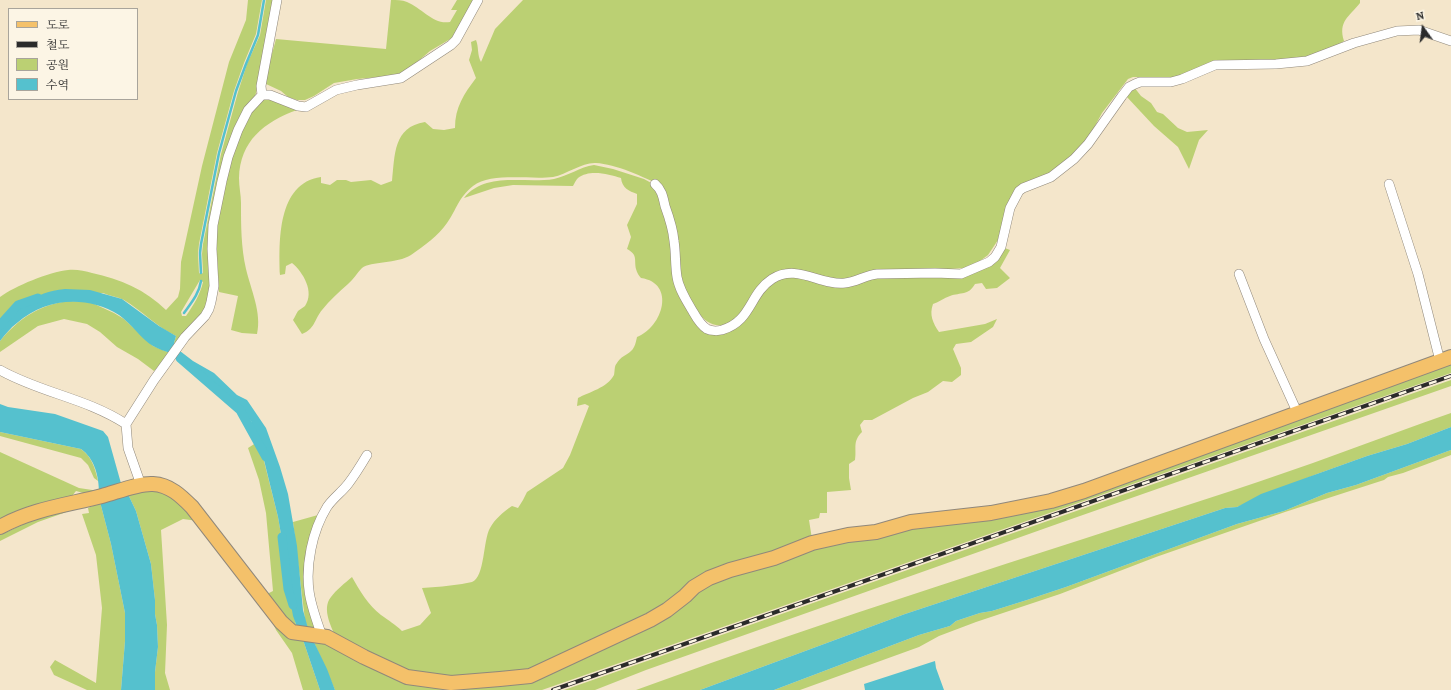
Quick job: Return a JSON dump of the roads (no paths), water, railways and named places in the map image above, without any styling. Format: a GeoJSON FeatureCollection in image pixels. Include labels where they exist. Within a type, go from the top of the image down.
{"type":"FeatureCollection","features":[{"type":"Feature","properties":{"kind":"main road"},"geometry":{"type":"LineString","coordinates":[[0,527],[19,517],[39,510],[135,487],[154,484],[166,487],[182,498],[204,523],[281,622],[292,632],[310,634],[331,639],[364,657],[407,677],[421,680],[451,683],[530,676],[650,620],[667,610],[694,587],[709,578],[730,570],[774,558],[806,545],[848,535],[876,532],[912,522],[992,513],[1051,501],[1084,491],[1298,414],[1445,359]]}},
{"type":"Feature","properties":{"kind":"street"},"geometry":{"type":"LineString","coordinates":[[262,95],[261,86],[277,0]]}},
{"type":"Feature","properties":{"kind":"street"},"geometry":{"type":"LineString","coordinates":[[135,487],[128,448],[126,424],[154,380],[180,344],[205,316],[211,302],[214,286],[212,249],[219,192],[228,157],[238,130],[248,110],[262,95],[270,95],[298,106],[306,107],[336,90],[401,78],[456,40],[478,0]]}},
{"type":"Feature","properties":{"kind":"street"},"geometry":{"type":"LineString","coordinates":[[655,184],[662,194],[670,221],[674,240],[677,278],[680,289],[692,311],[702,324],[709,330],[719,331],[740,320],[749,309],[763,286],[771,279],[786,273],[809,275],[825,280],[845,283],[868,275],[877,274],[961,274],[989,262],[995,257],[1001,247],[1010,208],[1019,191],[1051,177],[1074,159],[1088,144],[1122,96],[1134,84],[1140,82],[1171,82],[1219,64],[1276,64],[1307,61],[1354,43],[1397,31],[1419,30],[1451,41]]}},
{"type":"Feature","properties":{"kind":"street"},"geometry":{"type":"LineString","coordinates":[[1389,184],[1445,359]]}},
{"type":"Feature","properties":{"kind":"street"},"geometry":{"type":"LineString","coordinates":[[1239,274],[1264,339],[1298,414]]}},
{"type":"Feature","properties":{"kind":"street"},"geometry":{"type":"LineString","coordinates":[[0,370],[37,388],[95,407],[126,424]]}},
{"type":"Feature","properties":{"kind":"street"},"geometry":{"type":"LineString","coordinates":[[310,634],[310,601],[307,568],[313,538],[319,520],[328,505],[349,484],[366,455]]}},
{"type":"Feature","properties":{"kind":"water"},"geometry":{"type":"Polygon","coordinates":[[[65,289],[90,290],[122,299],[159,326],[176,336],[174,343],[176,344],[170,353],[157,348],[145,340],[119,315],[93,304],[80,302],[53,304],[41,308],[14,325],[0,341],[0,323],[9,315],[39,295],[65,289]]]}},
{"type":"Feature","properties":{"kind":"water"},"geometry":{"type":"Polygon","coordinates":[[[180,351],[193,361],[214,373],[237,395],[247,400],[266,428],[288,494],[297,546],[303,610],[309,632],[297,629],[293,616],[284,565],[284,552],[278,517],[262,452],[251,421],[232,400],[219,392],[196,371],[176,356],[180,351]]]}},
{"type":"Feature","properties":{"kind":"water"},"geometry":{"type":"Polygon","coordinates":[[[0,404],[8,407],[55,414],[103,431],[108,437],[122,487],[99,493],[97,475],[93,463],[81,449],[0,432],[0,404]]]}},
{"type":"Feature","properties":{"kind":"water"},"geometry":{"type":"Polygon","coordinates":[[[1451,427],[1451,450],[1356,485],[1327,493],[1284,511],[1237,524],[1066,587],[956,621],[950,626],[919,635],[774,690],[700,690],[905,614],[1225,508],[1237,507],[1261,494],[1367,456],[1407,444],[1451,427]]]}},
{"type":"Feature","properties":{"kind":"water"},"geometry":{"type":"Polygon","coordinates":[[[127,492],[136,511],[151,564],[158,647],[155,672],[155,690],[121,690],[125,641],[125,613],[111,544],[99,498],[127,492]]]}},
{"type":"Feature","properties":{"kind":"water"},"geometry":{"type":"Polygon","coordinates":[[[302,637],[312,638],[335,690],[320,690],[302,637]]]}},
{"type":"Feature","properties":{"kind":"water"},"geometry":{"type":"Polygon","coordinates":[[[935,661],[944,690],[865,690],[864,684],[935,661]]]}},
{"type":"Feature","properties":{"kind":"waterway"},"geometry":{"type":"LineString","coordinates":[[201,273],[201,244],[219,153],[236,91],[258,35],[264,0]]}},
{"type":"Feature","properties":{"kind":"waterway"},"geometry":{"type":"LineString","coordinates":[[184,313],[197,294],[201,281]]}},
{"type":"Feature","properties":{"kind":"waterway"},"geometry":{"type":"LineString","coordinates":[[0,325],[18,305],[38,298]]}},
{"type":"Feature","properties":{"kind":"waterway"},"geometry":{"type":"LineString","coordinates":[[180,358],[240,410],[266,457]]}},
{"type":"Feature","properties":{"kind":"waterway"},"geometry":{"type":"LineString","coordinates":[[282,537],[288,589],[293,605]]}},
{"type":"Feature","properties":{"kind":"railway"},"geometry":{"type":"LineString","coordinates":[[553,690],[1451,376]]}}]}
